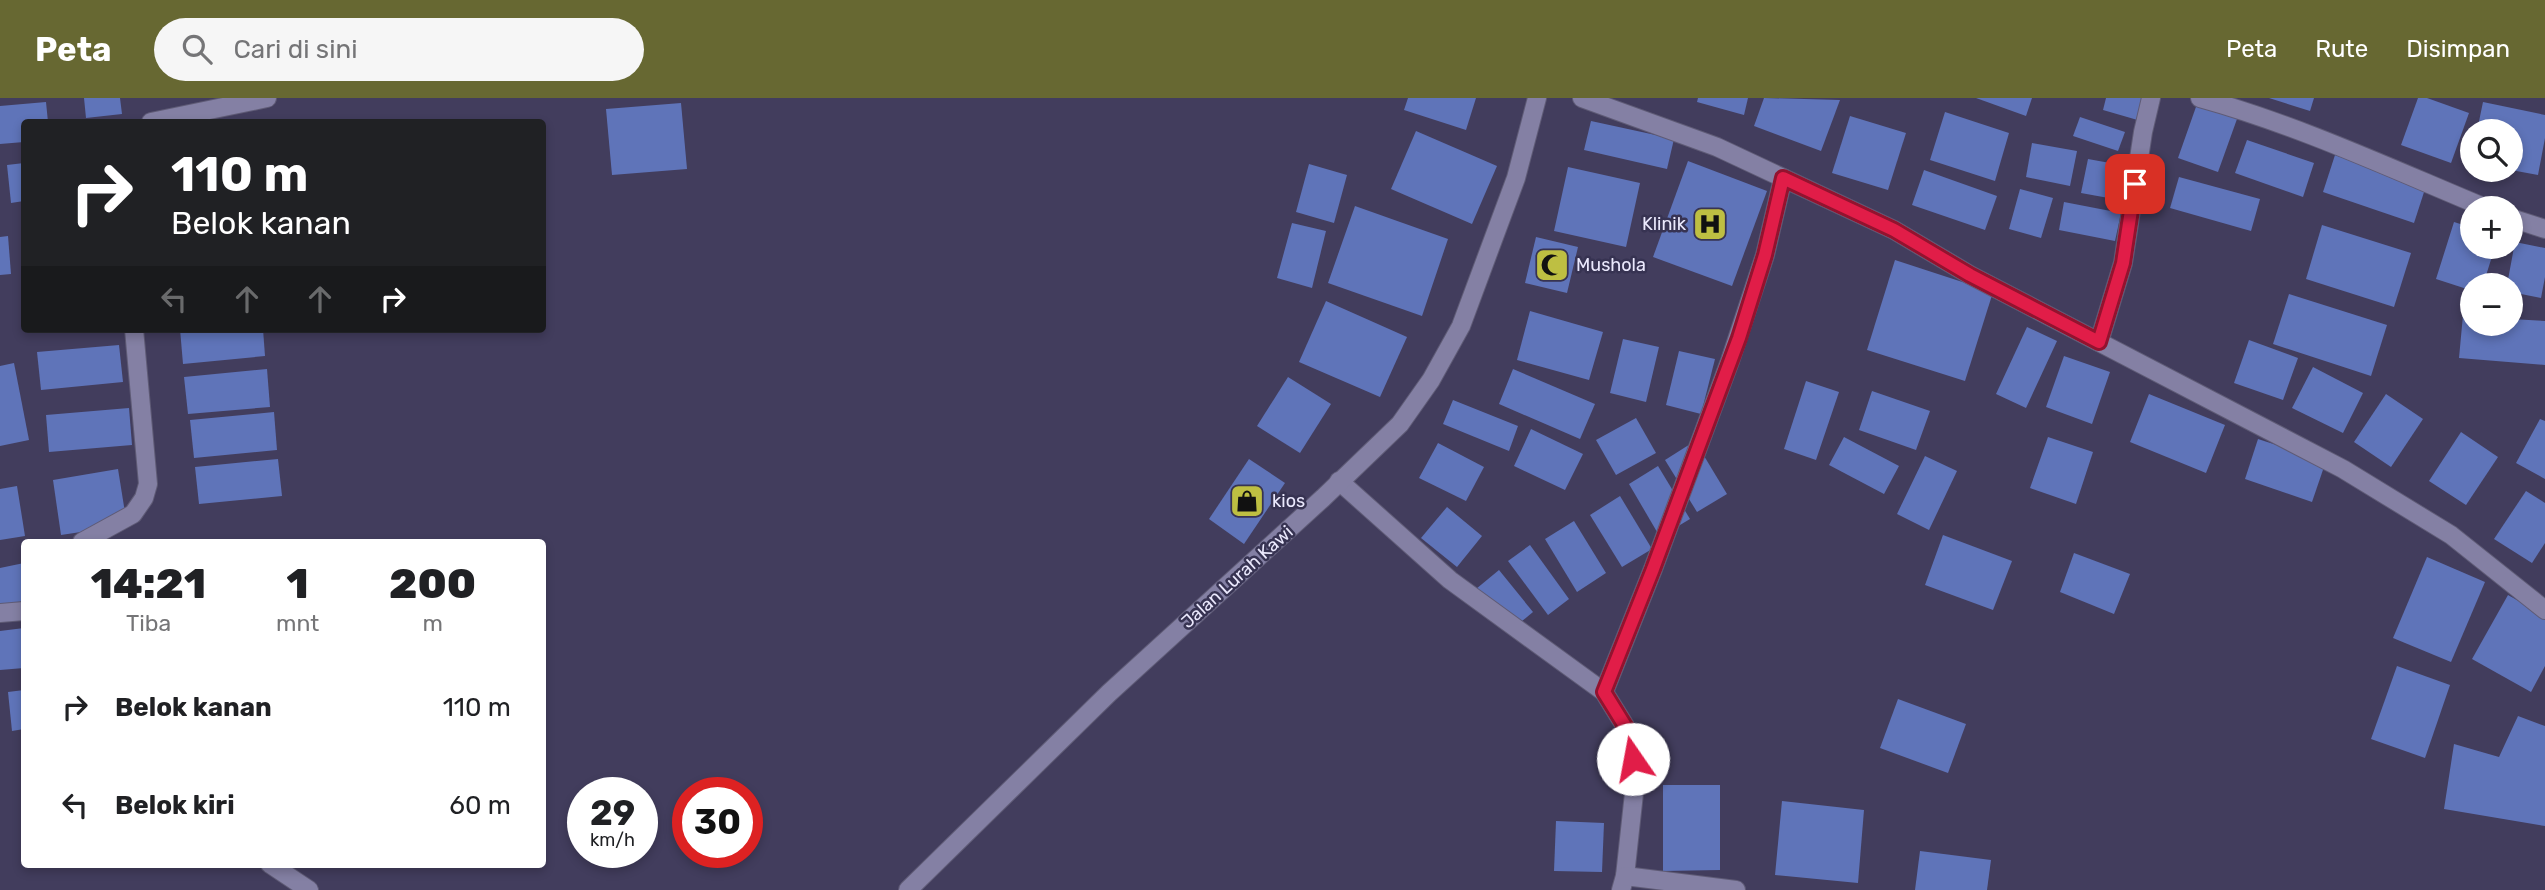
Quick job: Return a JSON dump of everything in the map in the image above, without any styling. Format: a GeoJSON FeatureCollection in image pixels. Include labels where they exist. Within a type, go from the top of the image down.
{"type":"FeatureCollection","features":[{"type":"Feature","properties":{"kind":"street"},"geometry":{"type":"LineString","coordinates":[[166,119],[267,98]]}},
{"type":"Feature","properties":{"kind":"street","name":"Jalan Lurah Kawi"},"geometry":{"type":"LineString","coordinates":[[908,890],[1109,693],[1400,424],[1431,380],[1461,326],[1516,178],[1537,98]]}},
{"type":"Feature","properties":{"kind":"street"},"geometry":{"type":"LineString","coordinates":[[1582,98],[1717,148],[1894,230],[1970,275],[2343,469],[2451,535],[2545,610]]}},
{"type":"Feature","properties":{"kind":"street"},"geometry":{"type":"LineString","coordinates":[[2099,342],[2123,263],[2143,132],[2151,98]]}},
{"type":"Feature","properties":{"kind":"street"},"geometry":{"type":"LineString","coordinates":[[2200,98],[2233,107],[2325,141],[2460,197]]}},
{"type":"Feature","properties":{"kind":"street"},"geometry":{"type":"LineString","coordinates":[[1604,692],[1735,349],[1765,255],[1783,178]]}},
{"type":"Feature","properties":{"kind":"street"},"geometry":{"type":"LineString","coordinates":[[2523,222],[2545,229]]}},
{"type":"Feature","properties":{"kind":"street"},"geometry":{"type":"LineString","coordinates":[[87,539],[133,514],[144,498],[148,484],[134,333]]}},
{"type":"Feature","properties":{"kind":"street"},"geometry":{"type":"LineString","coordinates":[[1339,481],[1450,580],[1604,692],[1630,734],[1635,784],[1623,883],[1736,890]]}},
{"type":"Feature","properties":{"kind":"street"},"geometry":{"type":"LineString","coordinates":[[0,613],[21,611]]}},
{"type":"Feature","properties":{"kind":"street"},"geometry":{"type":"LineString","coordinates":[[276,868],[309,890]]}},
{"type":"Feature","properties":{"kind":"building"},"geometry":{"type":"Polygon","coordinates":[[[84,98],[120,98],[122,114],[86,118],[84,98]]]}},
{"type":"Feature","properties":{"kind":"building"},"geometry":{"type":"Polygon","coordinates":[[[1408,98],[1476,98],[1466,130],[1404,110],[1408,98]]]}},
{"type":"Feature","properties":{"kind":"building"},"geometry":{"type":"Polygon","coordinates":[[[1698,98],[1748,98],[1744,115],[1697,102],[1698,98]]]}},
{"type":"Feature","properties":{"kind":"building"},"geometry":{"type":"Polygon","coordinates":[[[1764,98],[1840,100],[1821,151],[1754,126],[1764,98]]]}},
{"type":"Feature","properties":{"kind":"building"},"geometry":{"type":"Polygon","coordinates":[[[1976,98],[2032,98],[2026,116],[1976,98]]]}},
{"type":"Feature","properties":{"kind":"building"},"geometry":{"type":"Polygon","coordinates":[[[2106,98],[2147,98],[2141,121],[2103,110],[2106,98]]]}},
{"type":"Feature","properties":{"kind":"building"},"geometry":{"type":"Polygon","coordinates":[[[2269,98],[2314,98],[2310,111],[2269,98]]]}},
{"type":"Feature","properties":{"kind":"building"},"geometry":{"type":"Polygon","coordinates":[[[2418,98],[2427,98],[2469,113],[2467,119],[2460,119],[2460,138],[2451,163],[2401,145],[2418,98]]]}},
{"type":"Feature","properties":{"kind":"building"},"geometry":{"type":"Polygon","coordinates":[[[46,102],[48,119],[21,119],[21,142],[0,144],[0,106],[46,102]]]}},
{"type":"Feature","properties":{"kind":"building"},"geometry":{"type":"Polygon","coordinates":[[[2483,102],[2545,115],[2545,138],[2538,175],[2523,172],[2523,119],[2479,119],[2483,102]]]}},
{"type":"Feature","properties":{"kind":"building"},"geometry":{"type":"Polygon","coordinates":[[[681,103],[687,169],[612,175],[606,109],[681,103]]]}},
{"type":"Feature","properties":{"kind":"building"},"geometry":{"type":"Polygon","coordinates":[[[2197,104],[2237,119],[2218,172],[2178,158],[2197,104]]]}},
{"type":"Feature","properties":{"kind":"building"},"geometry":{"type":"Polygon","coordinates":[[[1945,112],[2009,133],[1995,181],[1930,160],[1945,112]]]}},
{"type":"Feature","properties":{"kind":"building"},"geometry":{"type":"Polygon","coordinates":[[[1850,116],[1906,133],[1888,190],[1832,173],[1850,116]]]}},
{"type":"Feature","properties":{"kind":"building"},"geometry":{"type":"Polygon","coordinates":[[[2080,117],[2125,132],[2118,151],[2073,136],[2080,117]]]}},
{"type":"Feature","properties":{"kind":"building"},"geometry":{"type":"Polygon","coordinates":[[[1591,121],[1674,139],[1667,169],[1584,150],[1591,121]]]}},
{"type":"Feature","properties":{"kind":"building"},"geometry":{"type":"Polygon","coordinates":[[[1416,131],[1497,166],[1472,224],[1391,189],[1416,131]]]}},
{"type":"Feature","properties":{"kind":"building"},"geometry":{"type":"Polygon","coordinates":[[[2247,140],[2314,163],[2303,197],[2235,173],[2247,140]]]}},
{"type":"Feature","properties":{"kind":"building"},"geometry":{"type":"Polygon","coordinates":[[[2032,143],[2077,151],[2070,186],[2026,177],[2032,143]]]}},
{"type":"Feature","properties":{"kind":"building"},"geometry":{"type":"Polygon","coordinates":[[[2335,155],[2426,186],[2414,223],[2323,192],[2335,155]]]}},
{"type":"Feature","properties":{"kind":"building"},"geometry":{"type":"Polygon","coordinates":[[[2088,159],[2132,167],[2125,201],[2081,193],[2088,159]]]}},
{"type":"Feature","properties":{"kind":"building","name":"Klinik"},"geometry":{"type":"Polygon","coordinates":[[[1688,161],[1767,191],[1732,286],[1653,257],[1688,161]]]}},
{"type":"Feature","properties":{"kind":"building"},"geometry":{"type":"Polygon","coordinates":[[[21,163],[21,201],[11,203],[7,165],[21,163]]]}},
{"type":"Feature","properties":{"kind":"building"},"geometry":{"type":"Polygon","coordinates":[[[1309,164],[1347,175],[1334,223],[1296,212],[1309,164]]]}},
{"type":"Feature","properties":{"kind":"building"},"geometry":{"type":"Polygon","coordinates":[[[1568,167],[1640,183],[1626,247],[1554,231],[1568,167]]]}},
{"type":"Feature","properties":{"kind":"building"},"geometry":{"type":"Polygon","coordinates":[[[1924,170],[1997,196],[1985,230],[1912,205],[1924,170]]]}},
{"type":"Feature","properties":{"kind":"building"},"geometry":{"type":"Polygon","coordinates":[[[2179,177],[2260,199],[2251,231],[2170,208],[2179,177]]]}},
{"type":"Feature","properties":{"kind":"building"},"geometry":{"type":"Polygon","coordinates":[[[2020,189],[2053,198],[2041,238],[2009,229],[2020,189]]]}},
{"type":"Feature","properties":{"kind":"building"},"geometry":{"type":"Polygon","coordinates":[[[2064,202],[2121,213],[2115,241],[2059,230],[2064,202]]]}},
{"type":"Feature","properties":{"kind":"building"},"geometry":{"type":"Polygon","coordinates":[[[1355,206],[1448,239],[1422,316],[1328,283],[1355,206]]]}},
{"type":"Feature","properties":{"kind":"building"},"geometry":{"type":"Polygon","coordinates":[[[2454,222],[2460,224],[2460,259],[2491,259],[2487,273],[2460,273],[2460,287],[2436,279],[2454,222]]]}},
{"type":"Feature","properties":{"kind":"building"},"geometry":{"type":"Polygon","coordinates":[[[1292,223],[1326,231],[1312,288],[1277,278],[1292,223]]]}},
{"type":"Feature","properties":{"kind":"building"},"geometry":{"type":"Polygon","coordinates":[[[2322,225],[2411,253],[2394,307],[2306,279],[2322,225]]]}},
{"type":"Feature","properties":{"kind":"building"},"geometry":{"type":"Polygon","coordinates":[[[8,236],[11,274],[0,275],[0,237],[8,236]]]}},
{"type":"Feature","properties":{"kind":"building","name":"Mushola"},"geometry":{"type":"Polygon","coordinates":[[[1536,237],[1578,247],[1567,293],[1525,283],[1536,237]]]}},
{"type":"Feature","properties":{"kind":"building"},"geometry":{"type":"Polygon","coordinates":[[[2523,244],[2545,248],[2545,277],[2541,298],[2523,294],[2523,273],[2509,273],[2512,259],[2523,259],[2523,244]]]}},
{"type":"Feature","properties":{"kind":"building"},"geometry":{"type":"Polygon","coordinates":[[[1895,260],[1993,292],[1965,381],[1867,350],[1895,260]]]}},
{"type":"Feature","properties":{"kind":"building"},"geometry":{"type":"Polygon","coordinates":[[[2289,294],[2387,325],[2371,376],[2273,344],[2289,294]]]}},
{"type":"Feature","properties":{"kind":"building"},"geometry":{"type":"Polygon","coordinates":[[[1326,301],[1407,337],[1380,397],[1299,362],[1326,301]]]}},
{"type":"Feature","properties":{"kind":"building"},"geometry":{"type":"Polygon","coordinates":[[[1530,311],[1603,332],[1589,380],[1517,360],[1530,311]]]}},
{"type":"Feature","properties":{"kind":"building"},"geometry":{"type":"Polygon","coordinates":[[[2523,320],[2545,321],[2545,365],[2459,358],[2461,336],[2523,336],[2523,320]]]}},
{"type":"Feature","properties":{"kind":"building"},"geometry":{"type":"Polygon","coordinates":[[[2027,327],[2057,341],[2026,408],[1996,394],[2027,327]]]}},
{"type":"Feature","properties":{"kind":"building"},"geometry":{"type":"Polygon","coordinates":[[[180,333],[263,333],[265,356],[183,364],[180,333]]]}},
{"type":"Feature","properties":{"kind":"building"},"geometry":{"type":"Polygon","coordinates":[[[1623,339],[1659,347],[1646,402],[1610,393],[1623,339]]]}},
{"type":"Feature","properties":{"kind":"building"},"geometry":{"type":"Polygon","coordinates":[[[2249,340],[2298,358],[2283,400],[2234,383],[2249,340]]]}},
{"type":"Feature","properties":{"kind":"building"},"geometry":{"type":"Polygon","coordinates":[[[119,345],[123,382],[41,390],[37,352],[119,345]]]}},
{"type":"Feature","properties":{"kind":"building"},"geometry":{"type":"Polygon","coordinates":[[[1679,351],[1715,359],[1701,414],[1666,405],[1679,351]]]}},
{"type":"Feature","properties":{"kind":"building"},"geometry":{"type":"Polygon","coordinates":[[[2064,356],[2110,372],[2092,424],[2046,407],[2064,356]]]}},
{"type":"Feature","properties":{"kind":"building"},"geometry":{"type":"Polygon","coordinates":[[[14,363],[29,440],[0,446],[0,366],[14,363]]]}},
{"type":"Feature","properties":{"kind":"building"},"geometry":{"type":"Polygon","coordinates":[[[2313,367],[2363,393],[2343,433],[2292,408],[2313,367]]]}},
{"type":"Feature","properties":{"kind":"building"},"geometry":{"type":"Polygon","coordinates":[[[267,369],[270,407],[188,414],[184,377],[267,369]]]}},
{"type":"Feature","properties":{"kind":"building"},"geometry":{"type":"Polygon","coordinates":[[[1513,369],[1595,404],[1580,439],[1499,404],[1513,369]]]}},
{"type":"Feature","properties":{"kind":"building"},"geometry":{"type":"Polygon","coordinates":[[[1288,377],[1331,404],[1300,453],[1257,426],[1288,377]]]}},
{"type":"Feature","properties":{"kind":"building"},"geometry":{"type":"Polygon","coordinates":[[[1806,381],[1839,392],[1816,460],[1784,449],[1806,381]]]}},
{"type":"Feature","properties":{"kind":"building"},"geometry":{"type":"Polygon","coordinates":[[[1872,391],[1930,411],[1916,450],[1859,430],[1872,391]]]}},
{"type":"Feature","properties":{"kind":"building"},"geometry":{"type":"Polygon","coordinates":[[[2149,394],[2225,425],[2206,473],[2130,442],[2149,394]]]}},
{"type":"Feature","properties":{"kind":"building"},"geometry":{"type":"Polygon","coordinates":[[[2386,394],[2423,419],[2391,467],[2354,442],[2386,394]]]}},
{"type":"Feature","properties":{"kind":"building"},"geometry":{"type":"Polygon","coordinates":[[[1453,400],[1518,426],[1509,451],[1443,424],[1453,400]]]}},
{"type":"Feature","properties":{"kind":"building"},"geometry":{"type":"Polygon","coordinates":[[[129,408],[132,445],[49,452],[46,415],[129,408]]]}},
{"type":"Feature","properties":{"kind":"building"},"geometry":{"type":"Polygon","coordinates":[[[274,412],[277,450],[194,458],[190,420],[274,412]]]}},
{"type":"Feature","properties":{"kind":"building"},"geometry":{"type":"Polygon","coordinates":[[[1636,418],[1656,453],[1616,475],[1596,440],[1636,418]]]}},
{"type":"Feature","properties":{"kind":"building"},"geometry":{"type":"Polygon","coordinates":[[[2540,419],[2545,421],[2545,479],[2516,463],[2540,419]]]}},
{"type":"Feature","properties":{"kind":"building"},"geometry":{"type":"Polygon","coordinates":[[[1531,429],[1583,454],[1565,490],[1514,466],[1531,429]]]}},
{"type":"Feature","properties":{"kind":"building"},"geometry":{"type":"Polygon","coordinates":[[[2461,432],[2498,457],[2466,505],[2429,481],[2461,432]]]}},
{"type":"Feature","properties":{"kind":"building"},"geometry":{"type":"Polygon","coordinates":[[[1844,437],[1899,466],[1884,494],[1829,465],[1844,437]]]}},
{"type":"Feature","properties":{"kind":"building"},"geometry":{"type":"Polygon","coordinates":[[[2048,437],[2093,452],[2076,504],[2030,488],[2048,437]]]}},
{"type":"Feature","properties":{"kind":"building"},"geometry":{"type":"Polygon","coordinates":[[[2258,439],[2326,461],[2312,502],[2245,479],[2258,439]]]}},
{"type":"Feature","properties":{"kind":"building"},"geometry":{"type":"Polygon","coordinates":[[[1695,441],[1727,494],[1697,512],[1665,460],[1695,441]]]}},
{"type":"Feature","properties":{"kind":"building"},"geometry":{"type":"Polygon","coordinates":[[[1438,443],[1484,467],[1466,501],[1419,478],[1438,443]]]}},
{"type":"Feature","properties":{"kind":"building"},"geometry":{"type":"Polygon","coordinates":[[[1925,456],[1957,471],[1929,530],[1897,514],[1925,456]]]}},
{"type":"Feature","properties":{"kind":"building"},"geometry":{"type":"Polygon","coordinates":[[[278,459],[282,496],[199,504],[195,467],[278,459]]]}},
{"type":"Feature","properties":{"kind":"building","name":"kios"},"geometry":{"type":"Polygon","coordinates":[[[1249,459],[1285,483],[1244,544],[1209,519],[1249,459]]]}},
{"type":"Feature","properties":{"kind":"building"},"geometry":{"type":"Polygon","coordinates":[[[1658,466],[1690,519],[1660,537],[1629,484],[1658,466]]]}},
{"type":"Feature","properties":{"kind":"building"},"geometry":{"type":"Polygon","coordinates":[[[118,469],[127,525],[61,535],[53,480],[118,469]]]}},
{"type":"Feature","properties":{"kind":"building"},"geometry":{"type":"Polygon","coordinates":[[[17,486],[25,536],[0,540],[0,489],[17,486]]]}},
{"type":"Feature","properties":{"kind":"building"},"geometry":{"type":"Polygon","coordinates":[[[2526,491],[2545,503],[2545,543],[2532,563],[2494,539],[2526,491]]]}},
{"type":"Feature","properties":{"kind":"building"},"geometry":{"type":"Polygon","coordinates":[[[1620,496],[1652,549],[1622,567],[1590,515],[1620,496]]]}},
{"type":"Feature","properties":{"kind":"building"},"geometry":{"type":"Polygon","coordinates":[[[1447,507],[1482,536],[1457,567],[1421,538],[1447,507]]]}},
{"type":"Feature","properties":{"kind":"building"},"geometry":{"type":"Polygon","coordinates":[[[1574,521],[1606,573],[1577,592],[1545,539],[1574,521]]]}},
{"type":"Feature","properties":{"kind":"building"},"geometry":{"type":"Polygon","coordinates":[[[1943,535],[2012,561],[1993,610],[1925,585],[1943,535]]]}},
{"type":"Feature","properties":{"kind":"building"},"geometry":{"type":"Polygon","coordinates":[[[1530,545],[1569,599],[1548,615],[1508,561],[1530,545]]]}},
{"type":"Feature","properties":{"kind":"building"},"geometry":{"type":"Polygon","coordinates":[[[2074,553],[2130,574],[2114,614],[2060,592],[2074,553]]]}},
{"type":"Feature","properties":{"kind":"building"},"geometry":{"type":"Polygon","coordinates":[[[2427,557],[2485,582],[2451,662],[2393,638],[2427,557]]]}},
{"type":"Feature","properties":{"kind":"building"},"geometry":{"type":"Polygon","coordinates":[[[21,564],[21,604],[0,607],[0,568],[21,564]]]}},
{"type":"Feature","properties":{"kind":"building"},"geometry":{"type":"Polygon","coordinates":[[[1499,570],[1533,612],[1510,631],[1476,589],[1499,570]]]}},
{"type":"Feature","properties":{"kind":"building"},"geometry":{"type":"Polygon","coordinates":[[[2508,595],[2545,616],[2545,666],[2531,692],[2472,659],[2508,595]]]}},
{"type":"Feature","properties":{"kind":"building"},"geometry":{"type":"Polygon","coordinates":[[[21,628],[21,668],[0,670],[0,631],[21,628]]]}},
{"type":"Feature","properties":{"kind":"building"},"geometry":{"type":"Polygon","coordinates":[[[2397,666],[2450,685],[2425,758],[2371,739],[2397,666]]]}},
{"type":"Feature","properties":{"kind":"building"},"geometry":{"type":"Polygon","coordinates":[[[21,690],[21,730],[12,731],[8,692],[21,690]]]}},
{"type":"Feature","properties":{"kind":"building"},"geometry":{"type":"Polygon","coordinates":[[[1898,699],[1966,724],[1948,773],[1880,748],[1898,699]]]}},
{"type":"Feature","properties":{"kind":"building"},"geometry":{"type":"Polygon","coordinates":[[[2518,716],[2545,726],[2545,826],[2444,809],[2454,744],[2499,757],[2518,716]]]}},
{"type":"Feature","properties":{"kind":"building"},"geometry":{"type":"Polygon","coordinates":[[[1663,785],[1720,785],[1720,870],[1663,871],[1663,785]]]}},
{"type":"Feature","properties":{"kind":"building"},"geometry":{"type":"Polygon","coordinates":[[[1782,801],[1864,810],[1858,883],[1775,875],[1782,801]]]}},
{"type":"Feature","properties":{"kind":"building"},"geometry":{"type":"Polygon","coordinates":[[[1556,821],[1604,823],[1602,872],[1554,871],[1556,821]]]}},
{"type":"Feature","properties":{"kind":"building"},"geometry":{"type":"Polygon","coordinates":[[[1920,851],[1991,860],[1987,890],[1915,890],[1920,851]]]}},
{"type":"Feature","properties":{"kind":"place","name":"Klinik"},"geometry":{"type":"Point","coordinates":[1710,224]}},
{"type":"Feature","properties":{"kind":"place","name":"Mushola"},"geometry":{"type":"Point","coordinates":[1552,265]}},
{"type":"Feature","properties":{"kind":"place","name":"kios"},"geometry":{"type":"Point","coordinates":[1247,501]}},
{"type":"Feature","properties":{"kind":"route"},"geometry":{"type":"LineString","coordinates":[[1633,759],[1630,734],[1604,692],[1739,338],[1765,255],[1783,178],[1894,230],[1970,275],[2099,342],[2123,263],[2135,184]]}}]}
